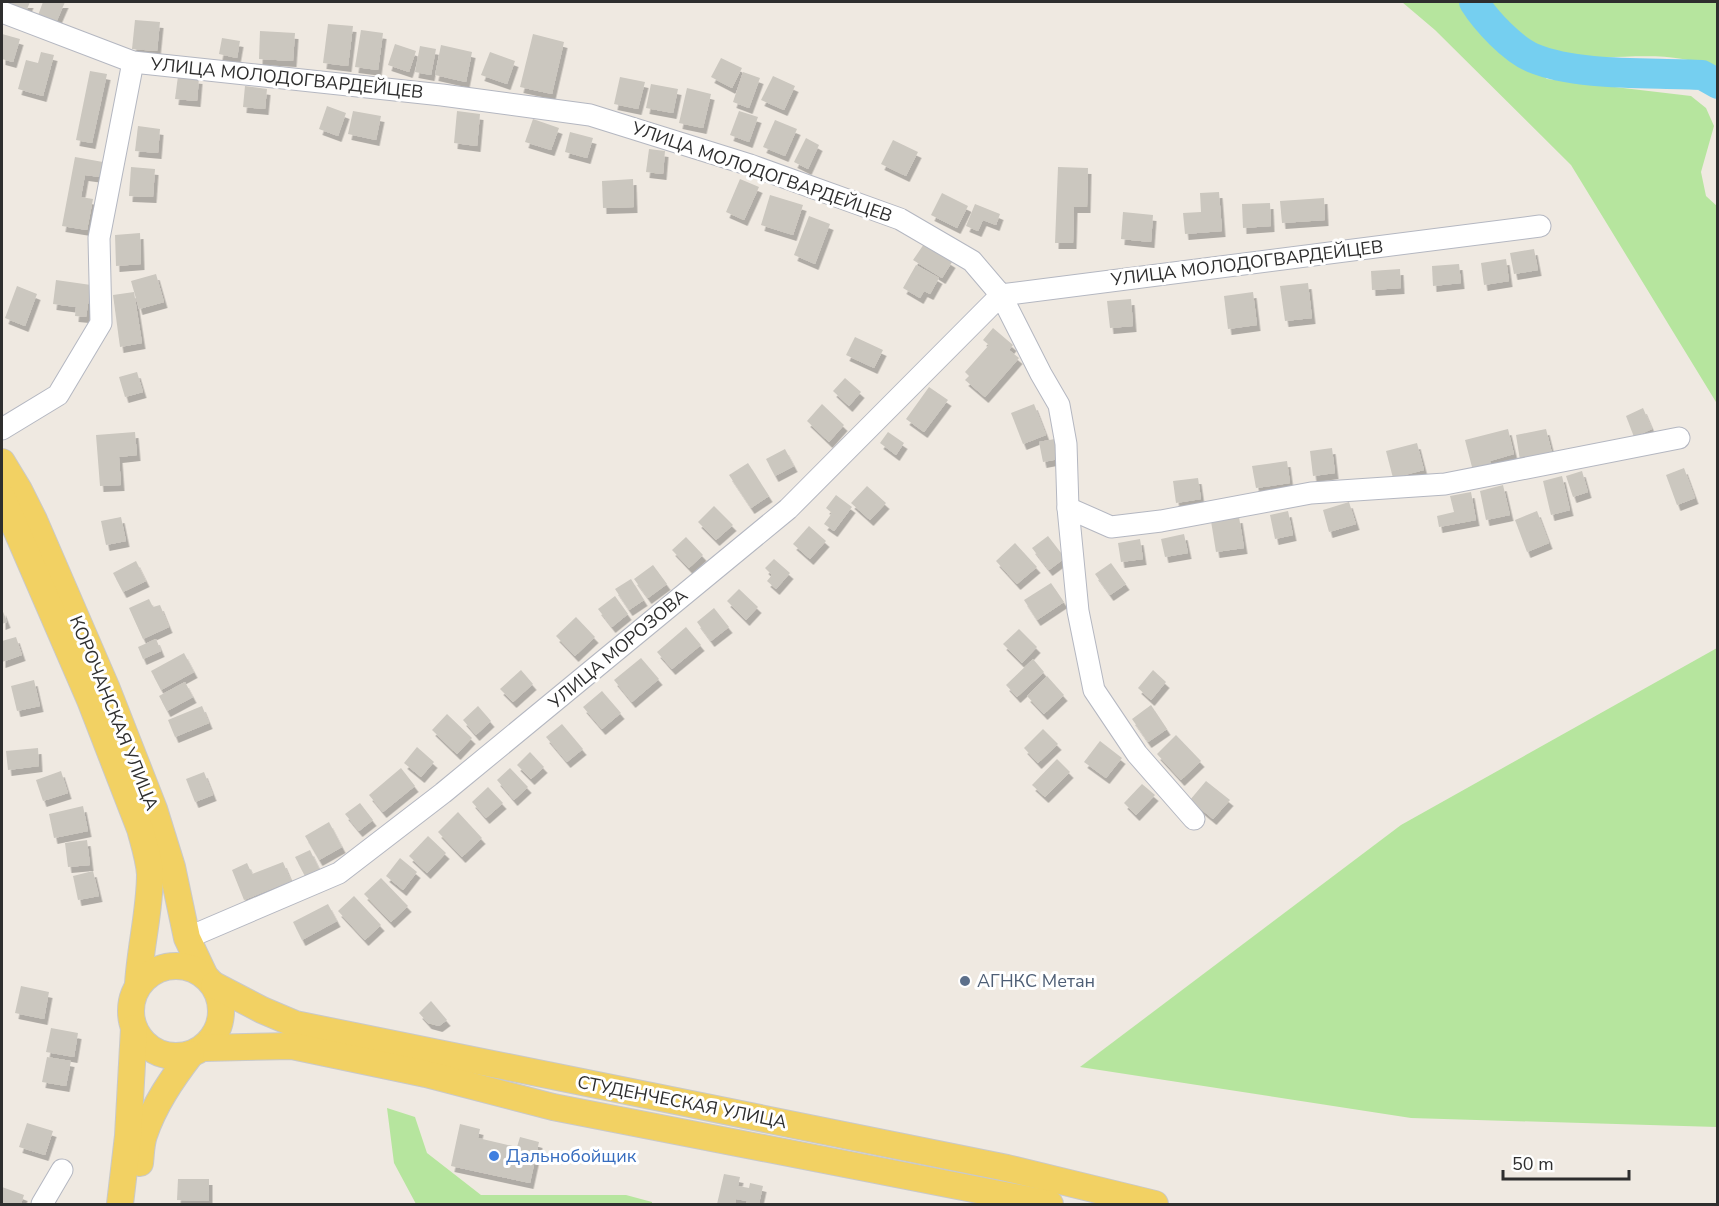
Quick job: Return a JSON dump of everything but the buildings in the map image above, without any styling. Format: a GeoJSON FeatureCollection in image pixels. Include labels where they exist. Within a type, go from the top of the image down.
{"type":"FeatureCollection","features":[{"type":"Feature","properties":{"kind":"main road","name":"КОРОЧАНСКАЯ УЛИЦА"},"geometry":{"type":"LineString","coordinates":[[2,462],[20,490],[34,520],[107,689],[142,777],[172,867],[187,938],[209,980]]}},
{"type":"Feature","properties":{"kind":"main road","name":"КОРОЧАНСКАЯ УЛИЦА"},"geometry":{"type":"LineString","coordinates":[[2,497],[90,700],[143,839],[150,874],[138,985]]}},
{"type":"Feature","properties":{"kind":"main road"},"geometry":{"type":"LineString","coordinates":[[120,1204],[128,1136],[134,1028],[131,1014],[132,999],[138,985],[149,975],[162,968],[176,965],[191,967],[209,980],[220,998],[222,1011],[220,1025],[214,1038],[173,1077],[157,1106],[144,1137],[135,1204]]}},
{"type":"Feature","properties":{"kind":"main road","name":"СТУДЕНЧЕСКАЯ УЛИЦА"},"geometry":{"type":"LineString","coordinates":[[209,980],[262,1011],[305,1026],[1007,1168],[1155,1204]]}},
{"type":"Feature","properties":{"kind":"main road"},"geometry":{"type":"LineString","coordinates":[[134,1028],[141,1040],[152,1050],[164,1055],[178,1057],[198,1051]]}},
{"type":"Feature","properties":{"kind":"main road","name":"СТУДЕНЧЕСКАЯ УЛИЦА"},"geometry":{"type":"LineString","coordinates":[[198,1051],[292,1046],[426,1074],[553,1107],[1050,1204]]}},
{"type":"Feature","properties":{"kind":"street","name":"УЛИЦА МОЛОДОГВАРДЕЙЦЕВ"},"geometry":{"type":"LineString","coordinates":[[2,12],[133,62],[442,95],[590,115],[750,165],[900,219],[972,261],[1001,295],[1540,226]]}},
{"type":"Feature","properties":{"kind":"street"},"geometry":{"type":"LineString","coordinates":[[2,429],[58,395],[101,323],[99,238],[133,62]]}},
{"type":"Feature","properties":{"kind":"street"},"geometry":{"type":"LineString","coordinates":[[1001,295],[1059,405],[1066,444],[1068,508],[1078,611],[1094,690],[1137,754],[1194,819]]}},
{"type":"Feature","properties":{"kind":"street","name":"УЛИЦА МОРОЗОВА"},"geometry":{"type":"LineString","coordinates":[[187,938],[339,873],[443,793],[788,509],[1001,295]]}},
{"type":"Feature","properties":{"kind":"street"},"geometry":{"type":"LineString","coordinates":[[1068,508],[1111,527],[1161,521],[1311,493],[1445,484],[1679,438]]}},
{"type":"Feature","properties":{"kind":"street"},"geometry":{"type":"LineString","coordinates":[[42,1204],[62,1170]]}},
{"type":"Feature","properties":{"kind":"green space"},"geometry":{"type":"Polygon","coordinates":[[[1402,2],[1717,2],[1717,71],[1679,58],[1599,57],[1559,53],[1495,28],[1473,22],[1547,79],[1691,96],[1706,108],[1714,126],[1701,172],[1706,196],[1718,207],[1716,402],[1571,165],[1435,30],[1402,2]]]}},
{"type":"Feature","properties":{"kind":"green space"},"geometry":{"type":"Polygon","coordinates":[[[1717,648],[1717,1127],[1411,1118],[1080,1067],[1401,825],[1717,648]]]}},
{"type":"Feature","properties":{"kind":"green space"},"geometry":{"type":"Polygon","coordinates":[[[387,1108],[415,1117],[427,1153],[481,1195],[626,1195],[652,1202],[652,1204],[416,1204],[394,1163],[387,1108]]]}},
{"type":"Feature","properties":{"kind":"waterway"},"geometry":{"type":"LineString","coordinates":[[1474,2],[1500,34],[1533,58],[1551,64],[1593,71],[1702,75],[1718,84]]}},
{"type":"Feature","properties":{"kind":"place","name":"АГНКС Метан"},"geometry":{"type":"Point","coordinates":[965,981]}},
{"type":"Feature","properties":{"kind":"place","name":"Дальнобойщик"},"geometry":{"type":"Point","coordinates":[494,1156]}}]}
